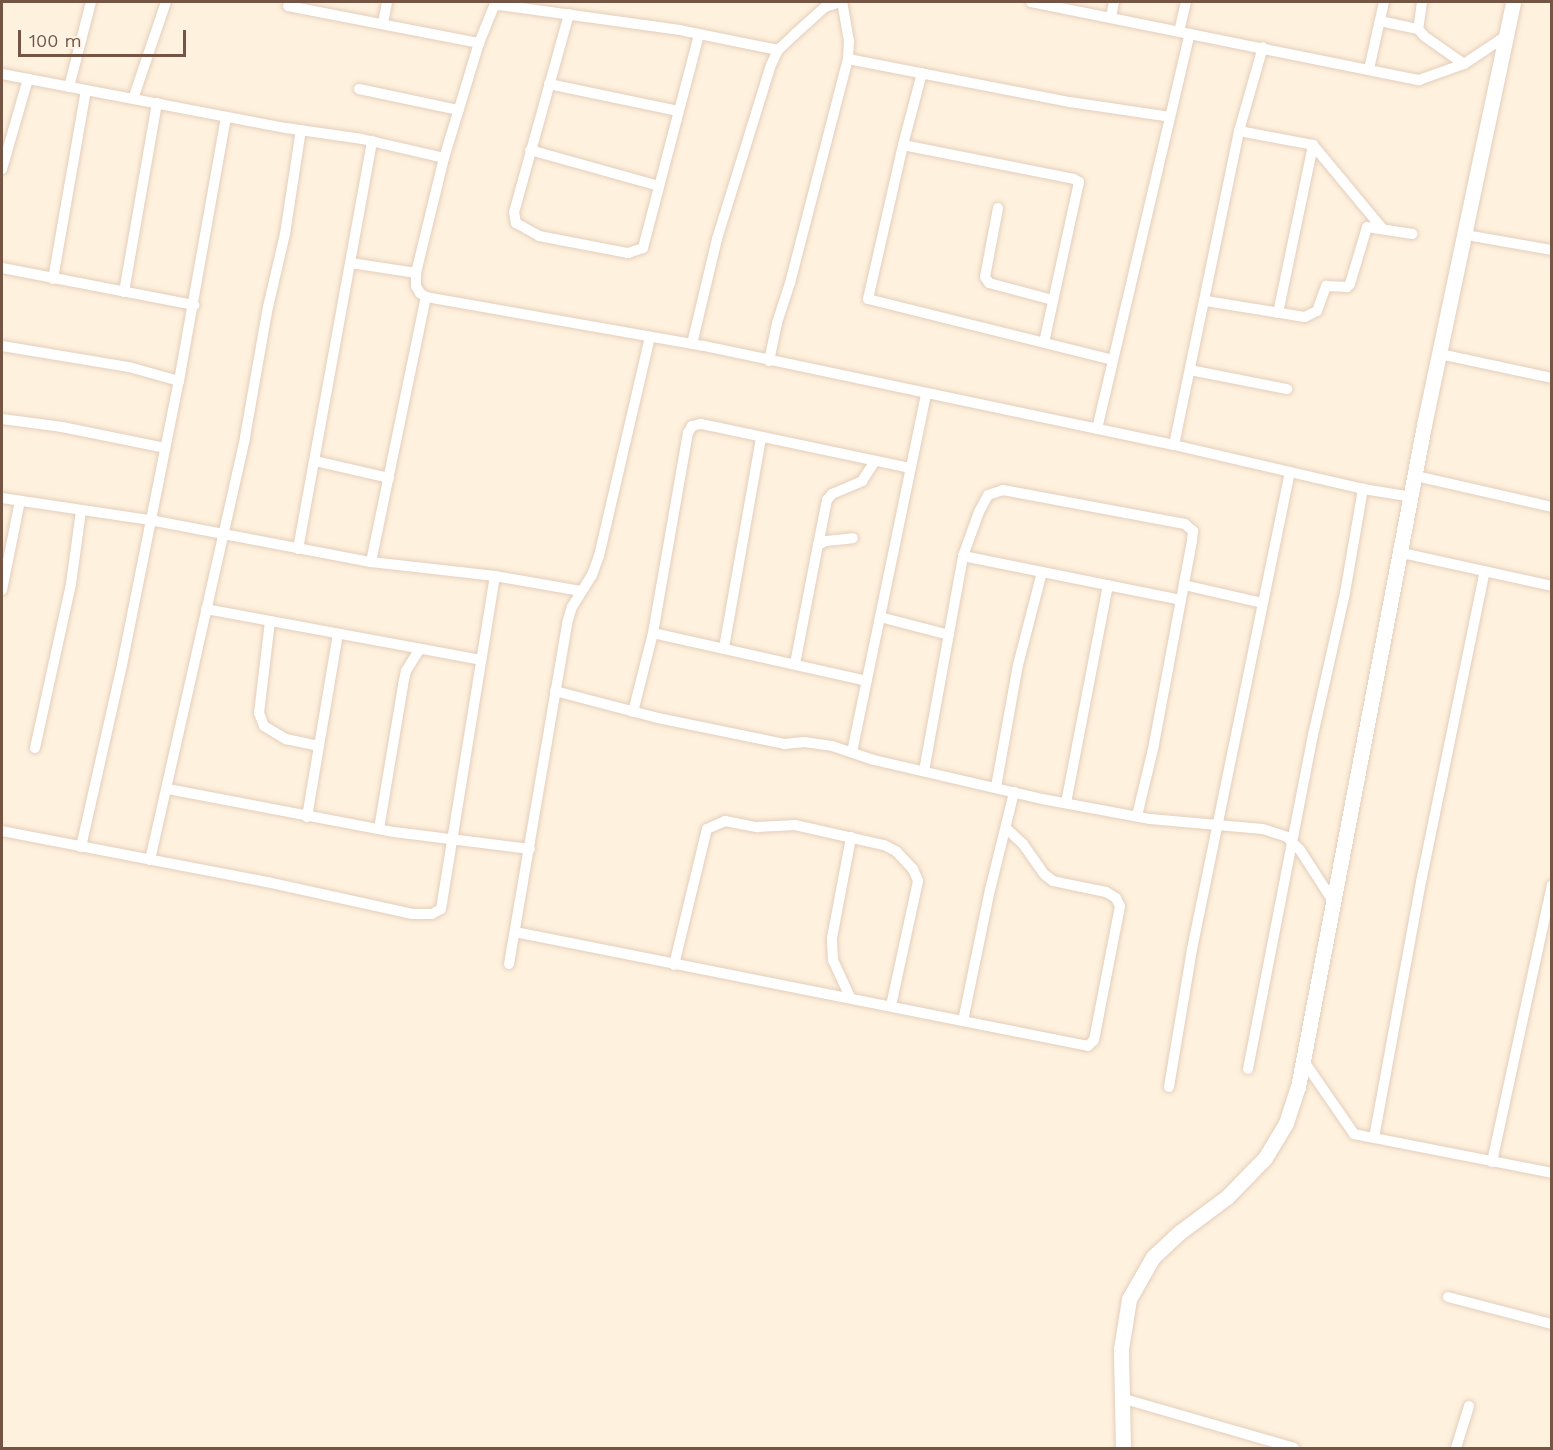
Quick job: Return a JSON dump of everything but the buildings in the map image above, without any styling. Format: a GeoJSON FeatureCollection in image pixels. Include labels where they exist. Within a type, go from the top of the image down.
{"type":"FeatureCollection","features":[{"type":"Feature","properties":{"kind":"street"},"geometry":{"type":"LineString","coordinates":[[69,87],[91,2]]}},
{"type":"Feature","properties":{"kind":"street"},"geometry":{"type":"LineString","coordinates":[[134,99],[166,2]]}},
{"type":"Feature","properties":{"kind":"street"},"geometry":{"type":"LineString","coordinates":[[383,23],[387,2]]}},
{"type":"Feature","properties":{"kind":"street"},"geometry":{"type":"LineString","coordinates":[[692,344],[717,239],[764,81],[778,50],[825,8],[841,2],[849,40],[848,59],[793,272],[777,322],[769,361]]}},
{"type":"Feature","properties":{"kind":"street"},"geometry":{"type":"LineString","coordinates":[[1031,2],[1419,80],[1464,64],[1506,36]]}},
{"type":"Feature","properties":{"kind":"street"},"geometry":{"type":"LineString","coordinates":[[1111,17],[1114,2]]}},
{"type":"Feature","properties":{"kind":"street"},"geometry":{"type":"LineString","coordinates":[[1097,429],[1170,117],[1185,33],[1186,2]]}},
{"type":"Feature","properties":{"kind":"street"},"geometry":{"type":"LineString","coordinates":[[1369,69],[1384,2]]}},
{"type":"Feature","properties":{"kind":"street"},"geometry":{"type":"LineString","coordinates":[[1418,29],[1422,2]]}},
{"type":"Feature","properties":{"kind":"street"},"geometry":{"type":"LineString","coordinates":[[1123,1449],[1122,1334],[1129,1299],[1140,1276],[1170,1241],[1227,1197],[1265,1158],[1286,1123],[1298,1087],[1332,900],[1440,354],[1513,2]]}},
{"type":"Feature","properties":{"kind":"street"},"geometry":{"type":"LineString","coordinates":[[288,6],[317,6],[383,23],[479,43]]}},
{"type":"Feature","properties":{"kind":"street"},"geometry":{"type":"LineString","coordinates":[[778,50],[699,34],[569,14],[494,6],[479,43],[444,158],[416,273],[416,286],[426,297],[692,344],[1174,445],[1363,489],[1413,497]]}},
{"type":"Feature","properties":{"kind":"street"},"geometry":{"type":"LineString","coordinates":[[569,14],[514,212],[516,223],[539,236],[627,253],[637,252],[643,248],[699,34]]}},
{"type":"Feature","properties":{"kind":"street"},"geometry":{"type":"LineString","coordinates":[[1380,21],[1418,29],[1424,36],[1464,64]]}},
{"type":"Feature","properties":{"kind":"street"},"geometry":{"type":"LineString","coordinates":[[1174,445],[1206,301],[1239,131],[1263,47]]}},
{"type":"Feature","properties":{"kind":"street"},"geometry":{"type":"LineString","coordinates":[[848,59],[1070,102],[1170,117]]}},
{"type":"Feature","properties":{"kind":"street"},"geometry":{"type":"LineString","coordinates":[[922,73],[868,299],[1113,360]]}},
{"type":"Feature","properties":{"kind":"street"},"geometry":{"type":"LineString","coordinates":[[2,74],[226,117],[372,141],[444,158]]}},
{"type":"Feature","properties":{"kind":"street"},"geometry":{"type":"LineString","coordinates":[[2,169],[28,79]]}},
{"type":"Feature","properties":{"kind":"street"},"geometry":{"type":"LineString","coordinates":[[549,84],[678,111]]}},
{"type":"Feature","properties":{"kind":"street"},"geometry":{"type":"LineString","coordinates":[[359,89],[459,110]]}},
{"type":"Feature","properties":{"kind":"street"},"geometry":{"type":"LineString","coordinates":[[52,279],[86,90]]}},
{"type":"Feature","properties":{"kind":"street"},"geometry":{"type":"LineString","coordinates":[[124,292],[157,103]]}},
{"type":"Feature","properties":{"kind":"street"},"geometry":{"type":"LineString","coordinates":[[81,847],[119,676],[179,381],[226,117]]}},
{"type":"Feature","properties":{"kind":"street"},"geometry":{"type":"LineString","coordinates":[[150,860],[168,789],[206,609],[246,437],[268,307],[285,234],[301,130]]}},
{"type":"Feature","properties":{"kind":"street"},"geometry":{"type":"LineString","coordinates":[[1239,131],[1313,145],[1381,227]]}},
{"type":"Feature","properties":{"kind":"street"},"geometry":{"type":"LineString","coordinates":[[298,549],[372,141]]}},
{"type":"Feature","properties":{"kind":"street"},"geometry":{"type":"LineString","coordinates":[[903,145],[1074,179],[1079,182],[1044,342]]}},
{"type":"Feature","properties":{"kind":"street"},"geometry":{"type":"LineString","coordinates":[[1278,313],[1313,145]]}},
{"type":"Feature","properties":{"kind":"street"},"geometry":{"type":"LineString","coordinates":[[530,150],[659,186]]}},
{"type":"Feature","properties":{"kind":"street"},"geometry":{"type":"LineString","coordinates":[[998,208],[985,277],[989,283],[1053,300]]}},
{"type":"Feature","properties":{"kind":"street"},"geometry":{"type":"LineString","coordinates":[[1206,301],[1305,317],[1317,311],[1326,286],[1347,287],[1350,284],[1365,229],[1371,225],[1412,234]]}},
{"type":"Feature","properties":{"kind":"street"},"geometry":{"type":"LineString","coordinates":[[1466,235],[1551,250]]}},
{"type":"Feature","properties":{"kind":"street"},"geometry":{"type":"LineString","coordinates":[[351,262],[416,273]]}},
{"type":"Feature","properties":{"kind":"street"},"geometry":{"type":"LineString","coordinates":[[2,268],[194,305]]}},
{"type":"Feature","properties":{"kind":"street"},"geometry":{"type":"LineString","coordinates":[[371,562],[426,297]]}},
{"type":"Feature","properties":{"kind":"street"},"geometry":{"type":"LineString","coordinates":[[509,964],[567,623],[581,591],[592,575],[599,556],[650,337]]}},
{"type":"Feature","properties":{"kind":"street"},"geometry":{"type":"LineString","coordinates":[[2,346],[129,367],[179,381]]}},
{"type":"Feature","properties":{"kind":"street"},"geometry":{"type":"LineString","coordinates":[[1440,354],[1551,378]]}},
{"type":"Feature","properties":{"kind":"street"},"geometry":{"type":"LineString","coordinates":[[1190,370],[1287,388]]}},
{"type":"Feature","properties":{"kind":"street"},"geometry":{"type":"LineString","coordinates":[[852,752],[926,394]]}},
{"type":"Feature","properties":{"kind":"street"},"geometry":{"type":"LineString","coordinates":[[2,419],[62,427],[165,448]]}},
{"type":"Feature","properties":{"kind":"street"},"geometry":{"type":"LineString","coordinates":[[633,712],[653,633],[688,433],[692,426],[701,424],[909,468]]}},
{"type":"Feature","properties":{"kind":"street"},"geometry":{"type":"LineString","coordinates":[[724,648],[761,438]]}},
{"type":"Feature","properties":{"kind":"street"},"geometry":{"type":"LineString","coordinates":[[315,461],[389,478]]}},
{"type":"Feature","properties":{"kind":"street"},"geometry":{"type":"LineString","coordinates":[[795,664],[827,500],[832,494],[862,481],[875,461]]}},
{"type":"Feature","properties":{"kind":"street"},"geometry":{"type":"LineString","coordinates":[[1169,1088],[1192,949],[1290,472]]}},
{"type":"Feature","properties":{"kind":"street"},"geometry":{"type":"LineString","coordinates":[[1416,476],[1551,507]]}},
{"type":"Feature","properties":{"kind":"street"},"geometry":{"type":"LineString","coordinates":[[1248,1069],[1313,735],[1345,593],[1363,489]]}},
{"type":"Feature","properties":{"kind":"street"},"geometry":{"type":"LineString","coordinates":[[924,771],[963,556],[979,512],[988,495],[1003,490],[1185,524],[1193,531],[1192,541],[1154,745],[1137,816]]}},
{"type":"Feature","properties":{"kind":"street"},"geometry":{"type":"LineString","coordinates":[[2,498],[150,520],[371,562],[495,576],[581,591]]}},
{"type":"Feature","properties":{"kind":"street"},"geometry":{"type":"LineString","coordinates":[[2,590],[20,501]]}},
{"type":"Feature","properties":{"kind":"street"},"geometry":{"type":"LineString","coordinates":[[35,748],[71,584],[81,511]]}},
{"type":"Feature","properties":{"kind":"street"},"geometry":{"type":"LineString","coordinates":[[818,545],[826,541],[853,538]]}},
{"type":"Feature","properties":{"kind":"street"},"geometry":{"type":"LineString","coordinates":[[1402,553],[1551,586]]}},
{"type":"Feature","properties":{"kind":"street"},"geometry":{"type":"LineString","coordinates":[[963,556],[1181,600]]}},
{"type":"Feature","properties":{"kind":"street"},"geometry":{"type":"LineString","coordinates":[[1374,1138],[1422,877],[1485,571]]}},
{"type":"Feature","properties":{"kind":"street"},"geometry":{"type":"LineString","coordinates":[[996,787],[1018,665],[1042,572]]}},
{"type":"Feature","properties":{"kind":"street"},"geometry":{"type":"LineString","coordinates":[[2,831],[267,882],[412,914],[432,914],[441,909],[495,576]]}},
{"type":"Feature","properties":{"kind":"street"},"geometry":{"type":"LineString","coordinates":[[1066,803],[1108,585]]}},
{"type":"Feature","properties":{"kind":"street"},"geometry":{"type":"LineString","coordinates":[[1184,585],[1262,603]]}},
{"type":"Feature","properties":{"kind":"street"},"geometry":{"type":"LineString","coordinates":[[206,609],[481,660]]}},
{"type":"Feature","properties":{"kind":"street"},"geometry":{"type":"LineString","coordinates":[[880,617],[949,635]]}},
{"type":"Feature","properties":{"kind":"street"},"geometry":{"type":"LineString","coordinates":[[270,621],[259,712],[261,719],[264,726],[286,739],[319,747]]}},
{"type":"Feature","properties":{"kind":"street"},"geometry":{"type":"LineString","coordinates":[[653,633],[867,681]]}},
{"type":"Feature","properties":{"kind":"street"},"geometry":{"type":"LineString","coordinates":[[307,817],[338,634]]}},
{"type":"Feature","properties":{"kind":"street"},"geometry":{"type":"LineString","coordinates":[[380,829],[406,670],[420,649]]}},
{"type":"Feature","properties":{"kind":"street"},"geometry":{"type":"LineString","coordinates":[[555,691],[633,712],[785,744],[825,744],[874,760],[1066,803],[1137,816],[1263,830],[1287,837],[1293,843],[1311,865],[1332,900]]}},
{"type":"Feature","properties":{"kind":"street"},"geometry":{"type":"LineString","coordinates":[[168,789],[307,817],[530,849]]}},
{"type":"Feature","properties":{"kind":"street"},"geometry":{"type":"LineString","coordinates":[[963,1021],[990,890],[1014,792]]}},
{"type":"Feature","properties":{"kind":"street"},"geometry":{"type":"LineString","coordinates":[[674,965],[707,829],[725,821],[774,827],[783,824],[884,845],[896,851],[913,869],[918,881],[891,1006]]}},
{"type":"Feature","properties":{"kind":"street"},"geometry":{"type":"LineString","coordinates":[[515,932],[1088,1046],[1094,1040],[1120,906],[1116,898],[1106,892],[1053,881],[1044,874],[1023,844],[1006,828]]}},
{"type":"Feature","properties":{"kind":"street"},"geometry":{"type":"LineString","coordinates":[[850,997],[833,960],[832,938],[851,837]]}},
{"type":"Feature","properties":{"kind":"street"},"geometry":{"type":"LineString","coordinates":[[1492,1162],[1551,885]]}},
{"type":"Feature","properties":{"kind":"street"},"geometry":{"type":"LineString","coordinates":[[1303,1060],[1354,1134],[1551,1173]]}},
{"type":"Feature","properties":{"kind":"street"},"geometry":{"type":"LineString","coordinates":[[1448,1297],[1551,1324]]}},
{"type":"Feature","properties":{"kind":"street"},"geometry":{"type":"LineString","coordinates":[[1121,1398],[1294,1449]]}},
{"type":"Feature","properties":{"kind":"street"},"geometry":{"type":"LineString","coordinates":[[1456,1449],[1469,1406]]}}]}
